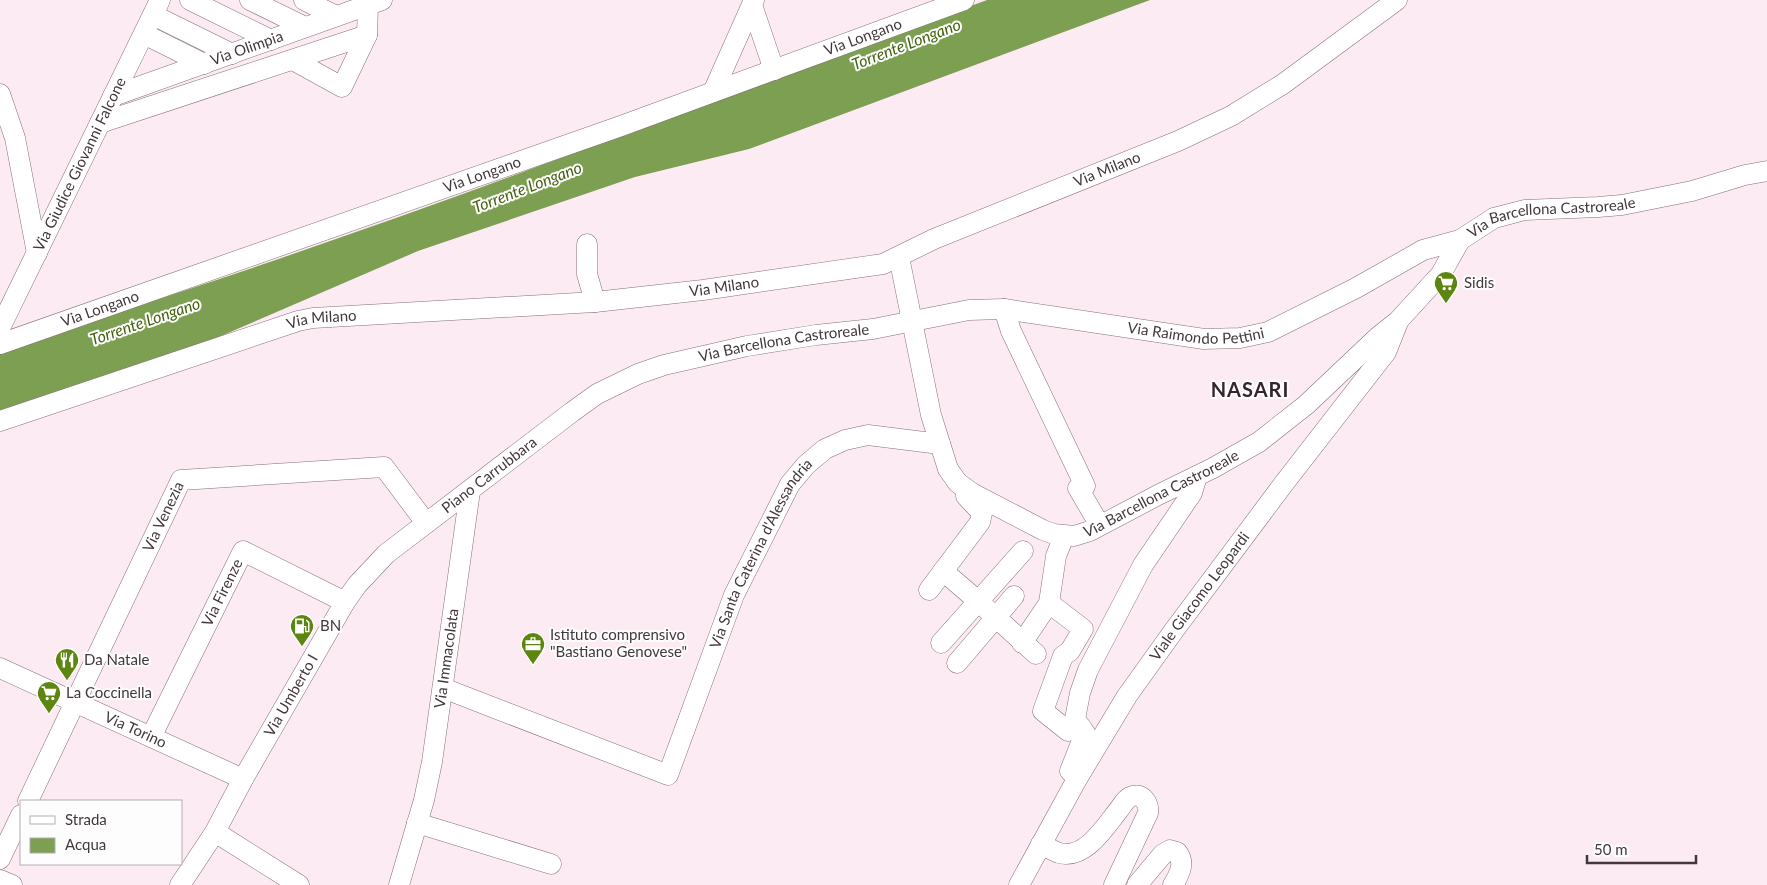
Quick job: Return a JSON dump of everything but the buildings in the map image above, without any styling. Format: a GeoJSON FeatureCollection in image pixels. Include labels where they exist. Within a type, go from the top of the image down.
{"type":"FeatureCollection","features":[{"type":"Feature","properties":{"kind":"street"},"geometry":{"type":"LineString","coordinates":[[190,0],[271,40]]}},
{"type":"Feature","properties":{"kind":"street"},"geometry":{"type":"LineString","coordinates":[[250,0],[305,28]]}},
{"type":"Feature","properties":{"kind":"street"},"geometry":{"type":"LineString","coordinates":[[304,0],[336,16]]}},
{"type":"Feature","properties":{"kind":"street","name":"Via Longano"},"geometry":{"type":"LineString","coordinates":[[0,344],[713,92],[964,0]]}},
{"type":"Feature","properties":{"kind":"street","name":"Via Milano"},"geometry":{"type":"LineString","coordinates":[[0,421],[298,321],[347,315],[595,302],[807,276],[883,264],[934,239],[1178,141],[1231,116],[1283,84],[1397,0]]}},
{"type":"Feature","properties":{"kind":"street"},"geometry":{"type":"LineString","coordinates":[[293,60],[342,87],[367,35],[375,2]]}},
{"type":"Feature","properties":{"kind":"street","name":"Via Olimpia"},"geometry":{"type":"LineString","coordinates":[[113,96],[375,2]]}},
{"type":"Feature","properties":{"kind":"street"},"geometry":{"type":"LineString","coordinates":[[753,2],[774,70]]}},
{"type":"Feature","properties":{"kind":"street"},"geometry":{"type":"LineString","coordinates":[[713,92],[753,2]]}},
{"type":"Feature","properties":{"kind":"street"},"geometry":{"type":"LineString","coordinates":[[156,7],[232,54]]}},
{"type":"Feature","properties":{"kind":"street","name":"Via Giudice Giovanni Falcone"},"geometry":{"type":"LineString","coordinates":[[0,328],[156,7]]}},
{"type":"Feature","properties":{"kind":"street"},"geometry":{"type":"LineString","coordinates":[[144,34],[204,64]]}},
{"type":"Feature","properties":{"kind":"street"},"geometry":{"type":"LineString","coordinates":[[100,123],[367,35]]}},
{"type":"Feature","properties":{"kind":"street"},"geometry":{"type":"LineString","coordinates":[[0,94],[15,138],[37,252]]}},
{"type":"Feature","properties":{"kind":"street","name":"Via Barcellona Castroreale"},"geometry":{"type":"LineString","coordinates":[[552,427],[598,394],[618,383],[664,365],[747,346],[911,322],[931,415],[948,469],[958,483],[978,497],[1043,530],[1064,536],[1081,535],[1197,476],[1259,442],[1276,430],[1398,321],[1441,274],[1460,240],[1494,218],[1525,210],[1598,208],[1622,205],[1767,171]]}},
{"type":"Feature","properties":{"kind":"street","name":"Via Raimondo Pettini"},"geometry":{"type":"LineString","coordinates":[[911,322],[969,310],[1004,309],[1174,335],[1211,339],[1240,338],[1268,332],[1356,288],[1423,250],[1460,240]]}},
{"type":"Feature","properties":{"kind":"street"},"geometry":{"type":"LineString","coordinates":[[588,244],[587,274],[595,302]]}},
{"type":"Feature","properties":{"kind":"street"},"geometry":{"type":"LineString","coordinates":[[899,257],[911,322]]}},
{"type":"Feature","properties":{"kind":"street"},"geometry":{"type":"LineString","coordinates":[[1004,309],[1011,331],[1084,486],[1078,488],[1095,517]]}},
{"type":"Feature","properties":{"kind":"street","name":"Viale Giacomo Leopardi"},"geometry":{"type":"LineString","coordinates":[[1019,885],[1077,780],[1127,696],[1285,482],[1386,352],[1398,321]]}},
{"type":"Feature","properties":{"kind":"street","name":"Piano Carrubbara"},"geometry":{"type":"LineString","coordinates":[[426,523],[552,427]]}},
{"type":"Feature","properties":{"kind":"street","name":"Via Santa Caterina d'Alessandria"},"geometry":{"type":"LineString","coordinates":[[443,688],[668,775],[734,595],[790,484],[806,464],[825,449],[845,440],[868,435],[940,444]]}},
{"type":"Feature","properties":{"kind":"street","name":"Via Venezia"},"geometry":{"type":"LineString","coordinates":[[28,800],[181,480],[384,467],[426,523]]}},
{"type":"Feature","properties":{"kind":"street"},"geometry":{"type":"LineString","coordinates":[[1077,780],[1070,771],[1085,733],[1075,719],[1080,693],[1088,670],[1142,565],[1192,493],[1197,476]]}},
{"type":"Feature","properties":{"kind":"street"},"geometry":{"type":"LineString","coordinates":[[929,590],[980,522],[982,513],[966,496],[965,489]]}},
{"type":"Feature","properties":{"kind":"street","name":"Via Immacolata"},"geometry":{"type":"LineString","coordinates":[[399,885],[432,762],[470,491]]}},
{"type":"Feature","properties":{"kind":"street","name":"Via Umberto I"},"geometry":{"type":"LineString","coordinates":[[180,885],[215,832],[243,779],[345,602],[357,585],[386,554],[426,523]]}},
{"type":"Feature","properties":{"kind":"street"},"geometry":{"type":"LineString","coordinates":[[943,571],[1029,648],[1049,603],[1056,556],[1064,536]]}},
{"type":"Feature","properties":{"kind":"street","name":"Via Firenze"},"geometry":{"type":"LineString","coordinates":[[151,737],[244,550],[345,602]]}},
{"type":"Feature","properties":{"kind":"street"},"geometry":{"type":"LineString","coordinates":[[941,643],[1023,551]]}},
{"type":"Feature","properties":{"kind":"street"},"geometry":{"type":"LineString","coordinates":[[957,663],[1014,596]]}},
{"type":"Feature","properties":{"kind":"street"},"geometry":{"type":"LineString","coordinates":[[1049,603],[1083,629],[1070,651],[1063,656],[1043,711],[1068,730],[1081,728]]}},
{"type":"Feature","properties":{"kind":"street","name":"Via Torino"},"geometry":{"type":"LineString","coordinates":[[0,668],[243,779]]}},
{"type":"Feature","properties":{"kind":"street"},"geometry":{"type":"LineString","coordinates":[[1041,844],[1060,853],[1076,852],[1096,839],[1127,800],[1135,796],[1143,798],[1148,805],[1148,814],[1114,885]]}},
{"type":"Feature","properties":{"kind":"street"},"geometry":{"type":"LineString","coordinates":[[0,859],[20,817]]}},
{"type":"Feature","properties":{"kind":"street"},"geometry":{"type":"LineString","coordinates":[[417,823],[551,864]]}},
{"type":"Feature","properties":{"kind":"street"},"geometry":{"type":"LineString","coordinates":[[215,832],[299,885]]}},
{"type":"Feature","properties":{"kind":"street"},"geometry":{"type":"LineString","coordinates":[[1137,885],[1163,854],[1170,850],[1177,852],[1182,860],[1180,873],[1173,885]]}},
{"type":"Feature","properties":{"kind":"street"},"geometry":{"type":"LineString","coordinates":[[0,880],[12,885]]}},
{"type":"Feature","properties":{"kind":"water","name":"Torrente Longano"},"geometry":{"type":"Polygon","coordinates":[[[987,0],[1150,0],[749,149],[635,177],[418,251],[214,339],[0,411],[0,346],[5,343],[151,302],[274,261],[580,151],[987,0]]]}},
{"type":"Feature","properties":{"kind":"place","name":"Sidis"},"geometry":{"type":"Point","coordinates":[1446,304]}},
{"type":"Feature","properties":{"kind":"place","name":"BN"},"geometry":{"type":"Point","coordinates":[302,647]}},
{"type":"Feature","properties":{"kind":"place","name":"Istituto comprensivo \"Bastiano Genovese\""},"geometry":{"type":"Point","coordinates":[533,665]}},
{"type":"Feature","properties":{"kind":"place","name":"Da Natale"},"geometry":{"type":"Point","coordinates":[67,681]}},
{"type":"Feature","properties":{"kind":"place","name":"La Coccinella"},"geometry":{"type":"Point","coordinates":[49,714]}},
{"type":"Feature","properties":{"kind":"district","name":"NASARI"},"geometry":{"type":"Point","coordinates":[1250,390]}}]}
